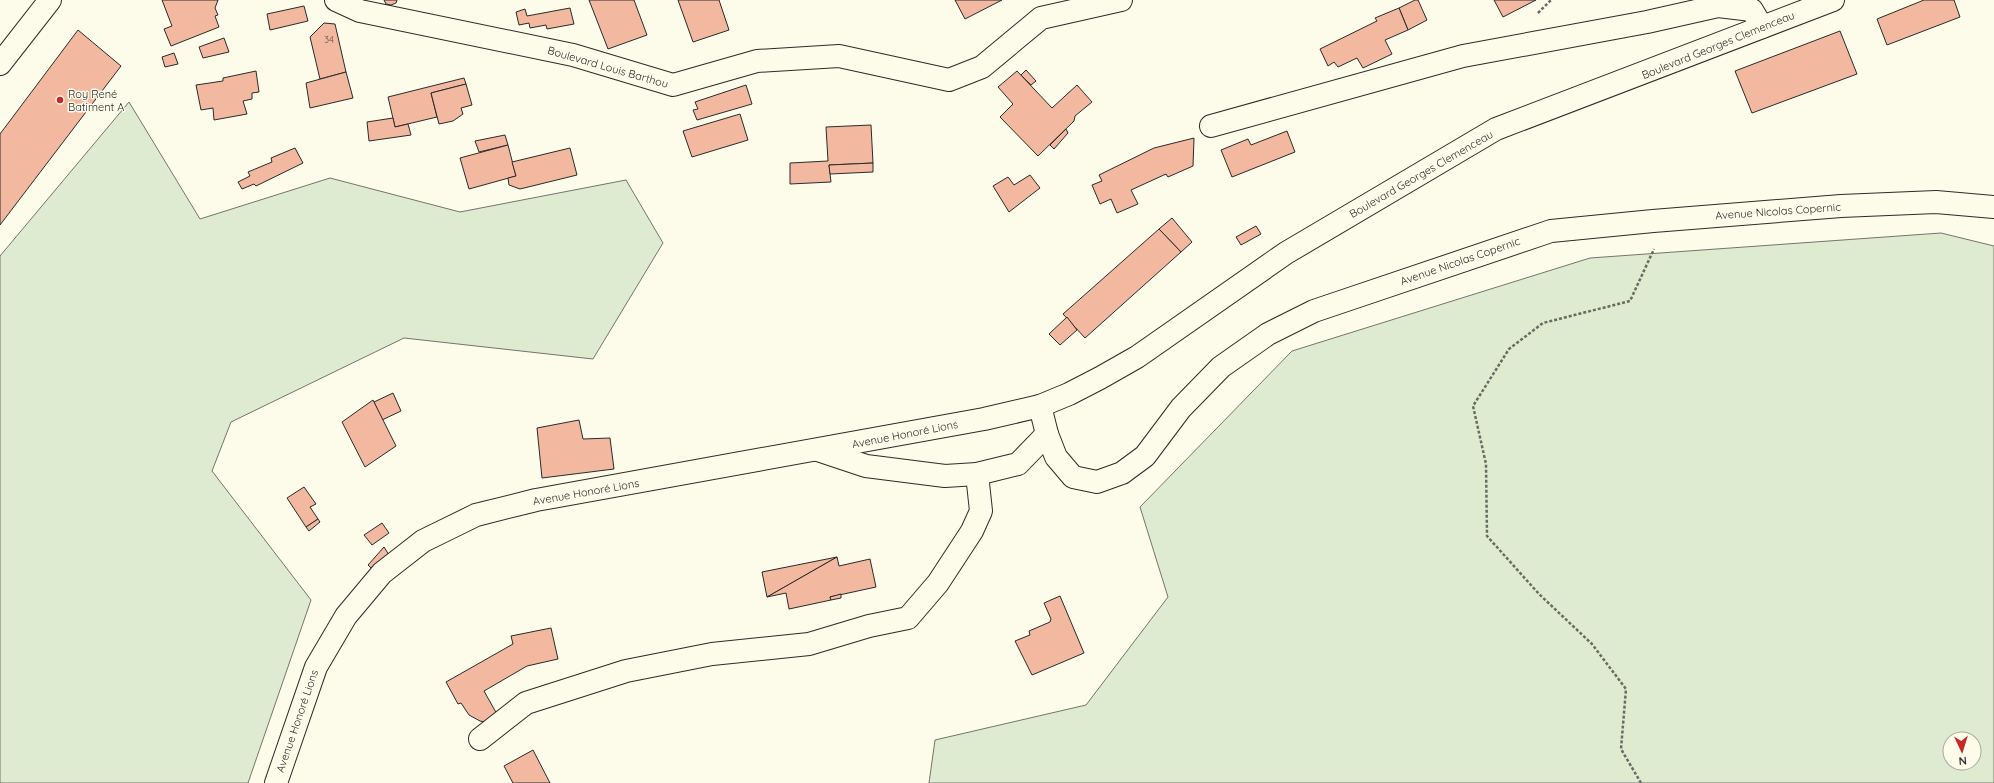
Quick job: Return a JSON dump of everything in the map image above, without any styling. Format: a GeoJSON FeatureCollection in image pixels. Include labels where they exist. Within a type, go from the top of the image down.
{"type":"FeatureCollection","features":[{"type":"Feature","properties":{"kind":"street"},"geometry":{"type":"LineString","coordinates":[[0,64],[50,0]]}},
{"type":"Feature","properties":{"kind":"street","name":"Boulevard Louis Barthou"},"geometry":{"type":"LineString","coordinates":[[336,0],[360,11],[572,55],[673,86],[757,61],[839,56],[948,80],[982,67],[1041,18],[1121,0]]}},
{"type":"Feature","properties":{"kind":"street","name":"Boulevard Georges Clemenceau"},"geometry":{"type":"LineString","coordinates":[[1040,406],[1069,394],[1137,357],[1286,253],[1496,130],[1833,0]]}},
{"type":"Feature","properties":{"kind":"street"},"geometry":{"type":"LineString","coordinates":[[1211,126],[1464,56],[1647,22],[1718,6],[1752,10],[1762,27]]}},
{"type":"Feature","properties":{"kind":"street","name":"Avenue Nicolas Copernic"},"geometry":{"type":"LineString","coordinates":[[1040,406],[1047,434],[1056,457],[1073,477],[1097,482],[1122,473],[1145,456],[1181,408],[1221,367],[1268,334],[1314,311],[1551,231],[1841,206],[1936,202],[1994,207]]}},
{"type":"Feature","properties":{"kind":"street","name":"Avenue Honoré Lions"},"geometry":{"type":"LineString","coordinates":[[276,783],[316,667],[346,616],[382,573],[422,541],[476,515],[536,500],[818,450],[984,419],[1040,406]]}},
{"type":"Feature","properties":{"kind":"street"},"geometry":{"type":"LineString","coordinates":[[818,450],[866,466],[945,476],[977,474],[1018,464],[1047,434]]}},
{"type":"Feature","properties":{"kind":"street"},"geometry":{"type":"LineString","coordinates":[[480,739],[526,703],[626,671],[712,654],[809,644],[869,626],[908,618],[938,583],[972,531],[981,511],[977,474]]}},
{"type":"Feature","properties":{"kind":"path"},"geometry":{"type":"LineString","coordinates":[[1542,8],[1551,0]]}},
{"type":"Feature","properties":{"kind":"path"},"geometry":{"type":"LineString","coordinates":[[1641,783],[1621,749],[1626,689],[1592,644],[1539,594],[1487,536],[1486,464],[1473,406],[1509,349],[1543,323],[1630,301],[1668,220]]}},
{"type":"Feature","properties":{"kind":"green space"},"geometry":{"type":"Polygon","coordinates":[[[129,102],[200,219],[330,178],[460,212],[626,180],[663,243],[593,359],[404,338],[231,422],[212,471],[311,600],[248,783],[0,783],[0,256],[129,102]]]}},
{"type":"Feature","properties":{"kind":"green space"},"geometry":{"type":"Polygon","coordinates":[[[1941,233],[1994,246],[1994,783],[929,783],[935,740],[1086,705],[1168,597],[1140,507],[1292,351],[1590,258],[1941,233]]]}},
{"type":"Feature","properties":{"kind":"building"},"geometry":{"type":"Polygon","coordinates":[[[162,0],[218,0],[215,8],[218,15],[215,16],[219,27],[171,46],[164,29],[172,26],[162,0]]]}},
{"type":"Feature","properties":{"kind":"building"},"geometry":{"type":"Polygon","coordinates":[[[384,0],[397,0],[396,3],[391,5],[386,4],[384,0]]]}},
{"type":"Feature","properties":{"kind":"building"},"geometry":{"type":"Polygon","coordinates":[[[589,0],[634,0],[647,35],[608,49],[589,0]]]}},
{"type":"Feature","properties":{"kind":"building"},"geometry":{"type":"Polygon","coordinates":[[[678,0],[719,0],[729,30],[693,42],[678,0]]]}},
{"type":"Feature","properties":{"kind":"building"},"geometry":{"type":"Polygon","coordinates":[[[955,0],[1002,0],[965,19],[955,0]]]}},
{"type":"Feature","properties":{"kind":"building"},"geometry":{"type":"Polygon","coordinates":[[[1418,0],[1427,20],[1408,30],[1399,8],[1418,0]]]}},
{"type":"Feature","properties":{"kind":"building"},"geometry":{"type":"Polygon","coordinates":[[[1494,0],[1536,0],[1503,17],[1494,0]]]}},
{"type":"Feature","properties":{"kind":"building"},"geometry":{"type":"Polygon","coordinates":[[[1924,0],[1954,0],[1960,17],[1887,45],[1877,19],[1924,0]]]}},
{"type":"Feature","properties":{"kind":"building"},"geometry":{"type":"Polygon","coordinates":[[[304,6],[308,21],[270,30],[267,14],[304,6]]]}},
{"type":"Feature","properties":{"kind":"building"},"geometry":{"type":"Polygon","coordinates":[[[570,8],[574,24],[547,29],[546,25],[530,28],[529,23],[519,25],[516,12],[525,9],[527,16],[570,8]]]}},
{"type":"Feature","properties":{"kind":"building"},"geometry":{"type":"Polygon","coordinates":[[[1399,8],[1408,30],[1385,40],[1392,54],[1363,68],[1357,58],[1338,67],[1334,62],[1328,66],[1320,49],[1377,21],[1375,18],[1399,8]]]}},
{"type":"Feature","properties":{"kind":"building"},"geometry":{"type":"Polygon","coordinates":[[[324,23],[335,24],[346,72],[320,79],[310,37],[324,23]]]}},
{"type":"Feature","properties":{"kind":"building","name":"Roy René Batiment A"},"geometry":{"type":"Polygon","coordinates":[[[78,30],[121,66],[0,225],[0,134],[78,30]]]}},
{"type":"Feature","properties":{"kind":"building"},"geometry":{"type":"Polygon","coordinates":[[[1840,31],[1857,74],[1752,113],[1735,71],[1840,31]]]}},
{"type":"Feature","properties":{"kind":"building"},"geometry":{"type":"Polygon","coordinates":[[[224,38],[229,52],[203,58],[199,47],[224,38]]]}},
{"type":"Feature","properties":{"kind":"building"},"geometry":{"type":"Polygon","coordinates":[[[174,53],[178,64],[165,67],[162,57],[174,53]]]}},
{"type":"Feature","properties":{"kind":"building"},"geometry":{"type":"Polygon","coordinates":[[[1026,70],[1036,81],[1031,85],[1021,75],[1026,70]]]}},
{"type":"Feature","properties":{"kind":"building"},"geometry":{"type":"Polygon","coordinates":[[[256,71],[259,92],[252,93],[252,99],[243,101],[247,114],[214,120],[213,108],[201,110],[196,85],[223,81],[223,78],[256,71]]]}},
{"type":"Feature","properties":{"kind":"building"},"geometry":{"type":"Polygon","coordinates":[[[1017,71],[1052,108],[1077,85],[1092,102],[1075,116],[1074,121],[1038,156],[1000,117],[1013,104],[998,87],[1017,71]]]}},
{"type":"Feature","properties":{"kind":"building"},"geometry":{"type":"Polygon","coordinates":[[[346,72],[353,98],[310,108],[306,83],[346,72]]]}},
{"type":"Feature","properties":{"kind":"building"},"geometry":{"type":"Polygon","coordinates":[[[464,78],[466,84],[431,93],[437,117],[395,127],[388,97],[464,78]]]}},
{"type":"Feature","properties":{"kind":"building"},"geometry":{"type":"Polygon","coordinates":[[[466,84],[472,105],[461,108],[463,114],[453,121],[439,124],[431,93],[466,84]]]}},
{"type":"Feature","properties":{"kind":"building"},"geometry":{"type":"Polygon","coordinates":[[[746,85],[752,104],[697,120],[693,110],[698,109],[695,102],[746,85]]]}},
{"type":"Feature","properties":{"kind":"building"},"geometry":{"type":"Polygon","coordinates":[[[740,114],[748,140],[692,157],[683,131],[740,114]]]}},
{"type":"Feature","properties":{"kind":"building"},"geometry":{"type":"Polygon","coordinates":[[[393,118],[395,127],[408,124],[411,135],[369,141],[367,122],[393,118]]]}},
{"type":"Feature","properties":{"kind":"building"},"geometry":{"type":"Polygon","coordinates":[[[871,125],[873,163],[829,165],[831,182],[790,184],[790,163],[828,161],[826,127],[871,125]]]}},
{"type":"Feature","properties":{"kind":"building"},"geometry":{"type":"Polygon","coordinates":[[[1066,129],[1068,133],[1054,149],[1050,145],[1066,129]]]}},
{"type":"Feature","properties":{"kind":"building"},"geometry":{"type":"Polygon","coordinates":[[[1287,131],[1295,152],[1232,177],[1221,150],[1248,139],[1251,145],[1287,131]]]}},
{"type":"Feature","properties":{"kind":"building"},"geometry":{"type":"Polygon","coordinates":[[[505,135],[508,145],[479,152],[475,141],[505,135]]]}},
{"type":"Feature","properties":{"kind":"building"},"geometry":{"type":"Polygon","coordinates":[[[1194,138],[1193,166],[1168,177],[1166,174],[1131,190],[1138,204],[1117,213],[1111,199],[1100,204],[1092,185],[1102,181],[1099,175],[1154,148],[1194,138]]]}},
{"type":"Feature","properties":{"kind":"building"},"geometry":{"type":"Polygon","coordinates":[[[508,145],[516,176],[469,189],[460,158],[508,145]]]}},
{"type":"Feature","properties":{"kind":"building"},"geometry":{"type":"Polygon","coordinates":[[[295,148],[303,163],[256,186],[254,184],[242,189],[238,182],[250,176],[248,172],[272,162],[271,158],[295,148]]]}},
{"type":"Feature","properties":{"kind":"building"},"geometry":{"type":"Polygon","coordinates":[[[570,148],[577,175],[520,189],[509,185],[508,178],[516,176],[512,162],[570,148]]]}},
{"type":"Feature","properties":{"kind":"building"},"geometry":{"type":"Polygon","coordinates":[[[873,163],[873,172],[830,174],[829,165],[873,163]]]}},
{"type":"Feature","properties":{"kind":"building"},"geometry":{"type":"Polygon","coordinates":[[[1030,175],[1040,188],[1009,212],[993,186],[1008,177],[1014,185],[1030,175]]]}},
{"type":"Feature","properties":{"kind":"building"},"geometry":{"type":"Polygon","coordinates":[[[1172,218],[1192,242],[1181,252],[1159,229],[1172,218]]]}},
{"type":"Feature","properties":{"kind":"building"},"geometry":{"type":"Polygon","coordinates":[[[1256,226],[1261,234],[1241,245],[1236,237],[1256,226]]]}},
{"type":"Feature","properties":{"kind":"building"},"geometry":{"type":"Polygon","coordinates":[[[1159,229],[1181,252],[1085,338],[1063,314],[1159,229]]]}},
{"type":"Feature","properties":{"kind":"building"},"geometry":{"type":"Polygon","coordinates":[[[1067,317],[1077,330],[1060,345],[1049,334],[1067,317]]]}},
{"type":"Feature","properties":{"kind":"building"},"geometry":{"type":"Polygon","coordinates":[[[393,393],[401,411],[382,420],[374,402],[393,393]]]}},
{"type":"Feature","properties":{"kind":"building"},"geometry":{"type":"Polygon","coordinates":[[[373,400],[396,446],[365,467],[342,422],[373,400]]]}},
{"type":"Feature","properties":{"kind":"building"},"geometry":{"type":"Polygon","coordinates":[[[579,420],[583,439],[610,438],[614,469],[542,478],[537,428],[579,420]]]}},
{"type":"Feature","properties":{"kind":"building"},"geometry":{"type":"Polygon","coordinates":[[[304,487],[316,504],[310,507],[318,519],[306,527],[287,498],[304,487]]]}},
{"type":"Feature","properties":{"kind":"building"},"geometry":{"type":"Polygon","coordinates":[[[318,519],[320,522],[309,531],[306,527],[318,519]]]}},
{"type":"Feature","properties":{"kind":"building"},"geometry":{"type":"Polygon","coordinates":[[[382,523],[389,533],[372,545],[364,535],[382,523]]]}},
{"type":"Feature","properties":{"kind":"building"},"geometry":{"type":"Polygon","coordinates":[[[384,547],[389,555],[374,571],[368,565],[384,547]]]}},
{"type":"Feature","properties":{"kind":"building"},"geometry":{"type":"Polygon","coordinates":[[[837,557],[767,597],[762,572],[837,557]]]}},
{"type":"Feature","properties":{"kind":"building"},"geometry":{"type":"Polygon","coordinates":[[[837,557],[839,566],[870,559],[876,587],[830,597],[831,600],[789,609],[786,593],[767,597],[837,557]]]}},
{"type":"Feature","properties":{"kind":"building"},"geometry":{"type":"Polygon","coordinates":[[[841,594],[841,598],[831,600],[830,597],[841,594]]]}},
{"type":"Feature","properties":{"kind":"building"},"geometry":{"type":"Polygon","coordinates":[[[1060,596],[1084,653],[1032,675],[1015,641],[1030,635],[1029,631],[1050,622],[1051,619],[1044,603],[1060,596]]]}},
{"type":"Feature","properties":{"kind":"building"},"geometry":{"type":"Polygon","coordinates":[[[551,628],[558,659],[527,666],[484,691],[498,716],[485,722],[480,721],[469,715],[461,703],[458,704],[446,682],[513,644],[511,636],[551,628]]]}},
{"type":"Feature","properties":{"kind":"building"},"geometry":{"type":"Polygon","coordinates":[[[533,750],[550,783],[513,783],[504,766],[533,750]]]}},
{"type":"Feature","properties":{"kind":"place","name":"Roy René Batiment A"},"geometry":{"type":"Point","coordinates":[60,100]}}]}
